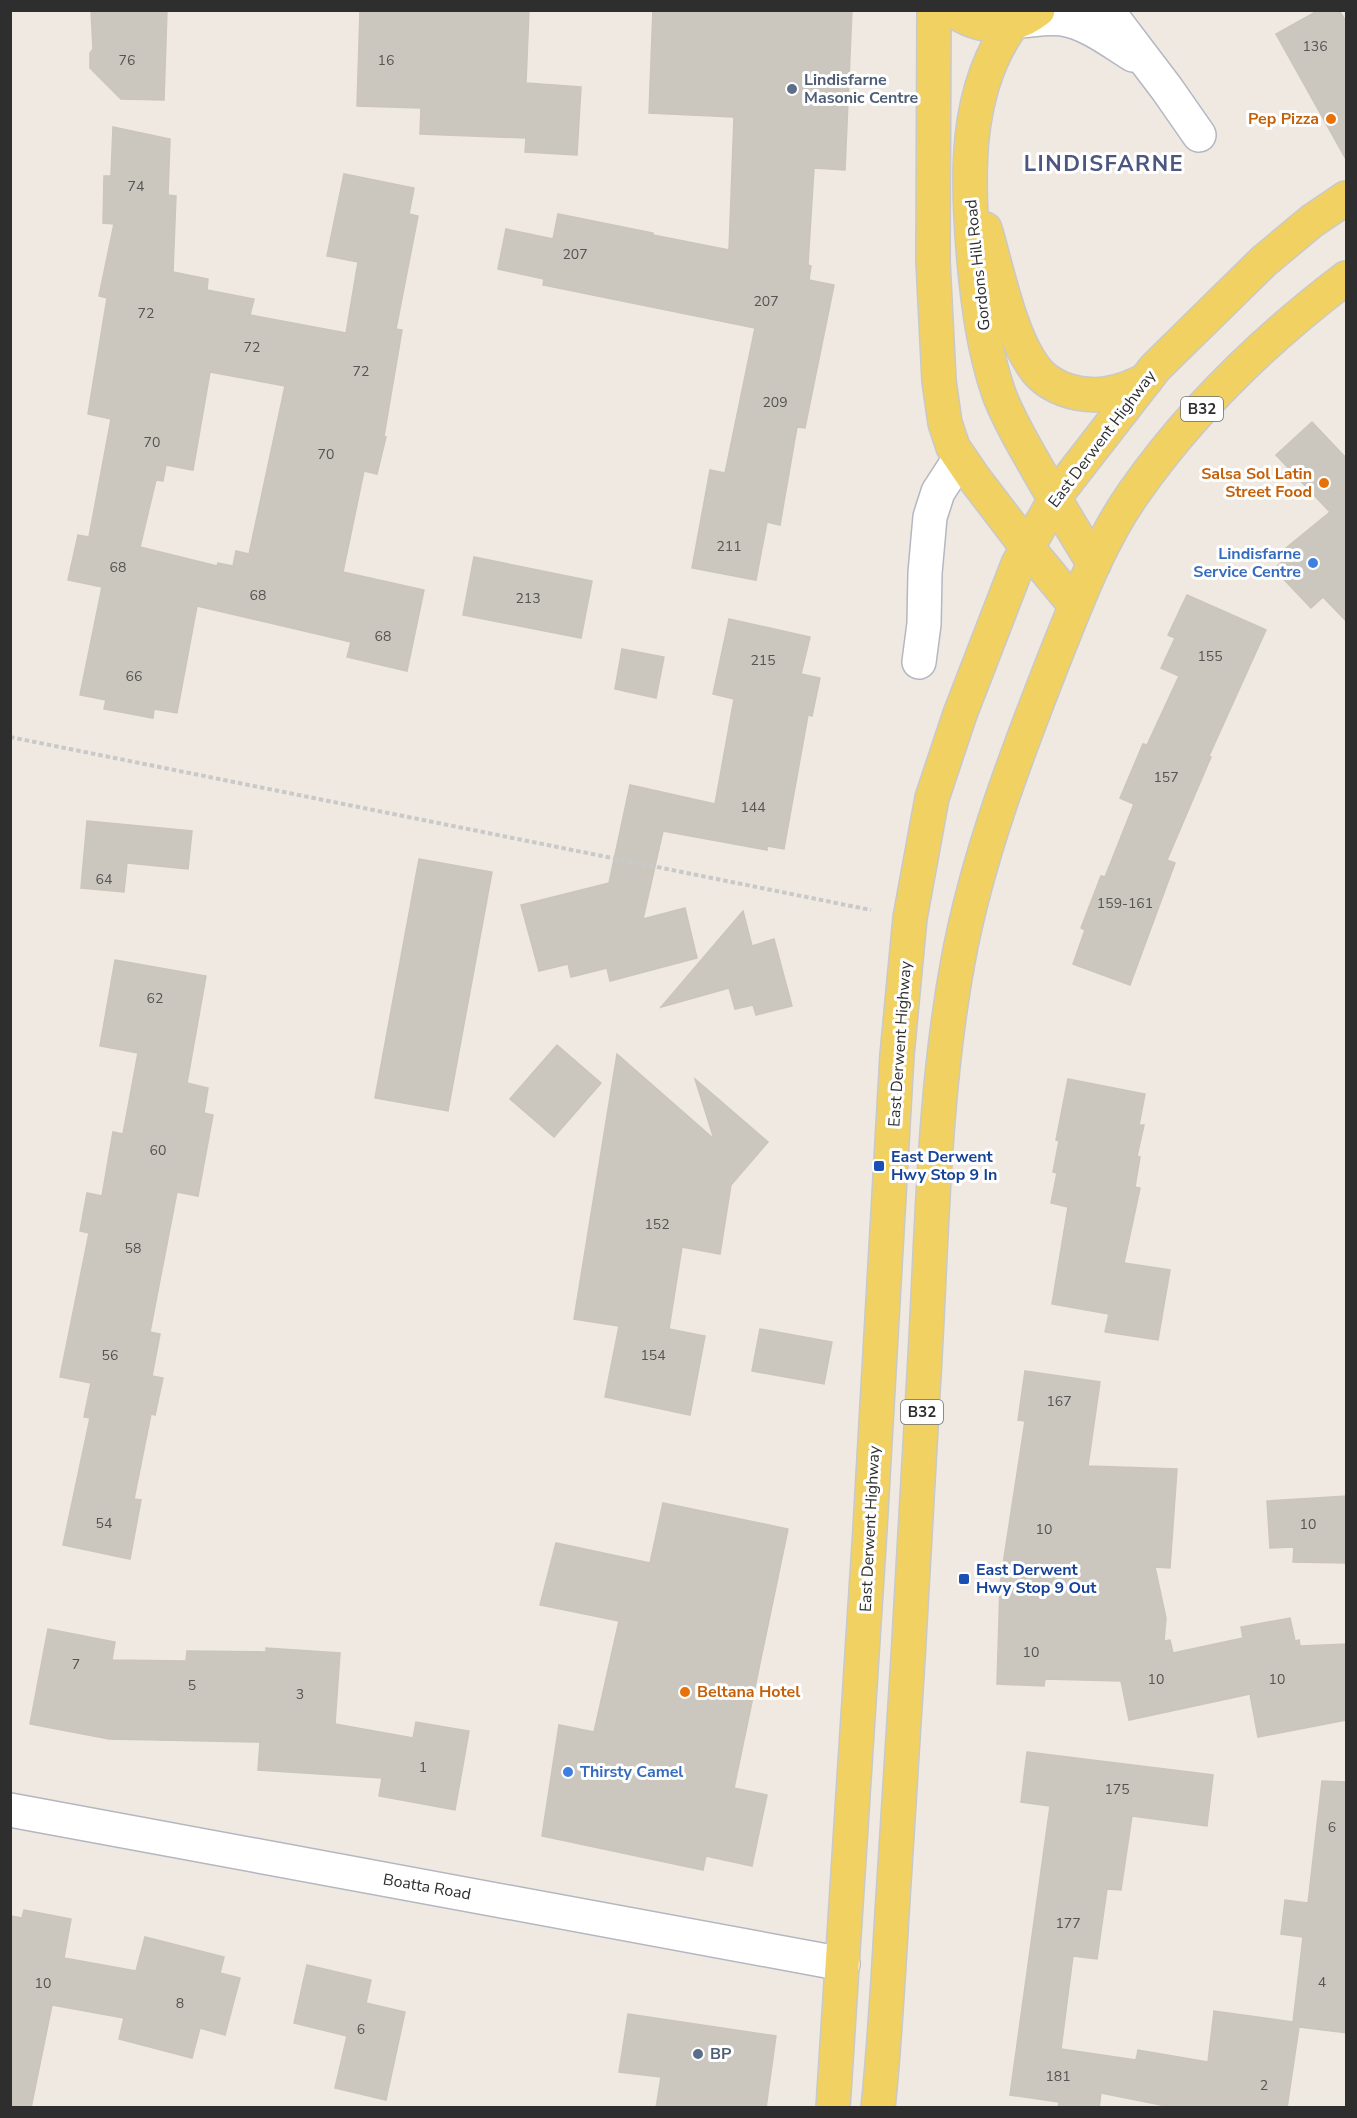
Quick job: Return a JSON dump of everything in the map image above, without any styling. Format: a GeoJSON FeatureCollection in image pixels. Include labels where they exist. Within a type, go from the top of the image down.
{"type":"FeatureCollection","features":[{"type":"Feature","properties":{"kind":"main road"},"geometry":{"type":"LineString","coordinates":[[934,10],[932,174],[937,349],[948,436],[960,458],[1026,546],[1076,605]]}},
{"type":"Feature","properties":{"kind":"main road"},"geometry":{"type":"LineString","coordinates":[[953,10],[976,23],[1000,25],[1024,18]]}},
{"type":"Feature","properties":{"kind":"main road","name":"Gordons Hill Road"},"geometry":{"type":"LineString","coordinates":[[1024,18],[995,52],[982,85],[975,118],[969,172],[975,278],[999,394],[1017,435],[1094,564]]}},
{"type":"Feature","properties":{"kind":"main road"},"geometry":{"type":"LineString","coordinates":[[969,172],[1012,320],[1021,344],[1034,368],[1044,379],[1053,384],[1073,393],[1095,396],[1123,391],[1146,380]]}},
{"type":"Feature","properties":{"kind":"main road","name":"East Derwent Highway"},"geometry":{"type":"LineString","coordinates":[[833,2108],[897,1055],[910,918],[932,798],[960,714],[1018,564],[1026,546],[1054,500],[1085,456],[1155,368],[1264,261],[1312,221],[1347,198]]}},
{"type":"Feature","properties":{"kind":"main road","name":"B32"},"geometry":{"type":"LineString","coordinates":[[878,2108],[913,1604],[937,1140],[944,1059],[958,960],[988,840],[1027,727],[1076,605],[1094,564],[1131,496],[1169,447],[1259,350],[1347,278]]}},
{"type":"Feature","properties":{"kind":"street"},"geometry":{"type":"LineString","coordinates":[[1107,10],[1199,135]]}},
{"type":"Feature","properties":{"kind":"street"},"geometry":{"type":"LineString","coordinates":[[1024,18],[1074,22],[1133,55],[1157,76]]}},
{"type":"Feature","properties":{"kind":"street"},"geometry":{"type":"LineString","coordinates":[[919,662],[924,624],[925,573],[930,517],[938,492],[960,458]]}},
{"type":"Feature","properties":{"kind":"street","name":"Boatta Road"},"geometry":{"type":"LineString","coordinates":[[10,1810],[843,1964]]}},
{"type":"Feature","properties":{"kind":"path"},"geometry":{"type":"LineString","coordinates":[[10,737],[910,918]]}},
{"type":"Feature","properties":{"kind":"building"},"geometry":{"type":"Polygon","coordinates":[[[91,10],[167,10],[164,100],[121,99],[90,68],[90,53],[93,49],[91,10]]]}},
{"type":"Feature","properties":{"kind":"building"},"geometry":{"type":"Polygon","coordinates":[[[360,10],[529,10],[526,83],[581,87],[577,155],[525,152],[526,138],[420,134],[421,108],[357,106],[360,10]]]}},
{"type":"Feature","properties":{"kind":"building"},"geometry":{"type":"Polygon","coordinates":[[[653,10],[852,10],[845,170],[814,168],[809,280],[834,285],[805,428],[797,427],[780,525],[767,522],[756,580],[692,568],[710,470],[725,473],[755,328],[543,285],[544,279],[498,269],[506,229],[553,239],[558,214],[729,250],[734,117],[649,113],[653,10]]]}},
{"type":"Feature","properties":{"kind":"building"},"geometry":{"type":"Polygon","coordinates":[[[1319,10],[1339,10],[1347,23],[1347,161],[1276,34],[1319,10]]]}},
{"type":"Feature","properties":{"kind":"building"},"geometry":{"type":"Polygon","coordinates":[[[113,127],[170,139],[168,195],[176,196],[173,272],[208,279],[207,290],[254,299],[250,315],[346,333],[358,262],[327,256],[344,174],[414,188],[409,214],[418,216],[396,329],[402,330],[384,436],[386,437],[377,474],[364,471],[343,572],[424,590],[407,671],[347,657],[351,642],[197,606],[177,713],[154,709],[153,718],[104,709],[106,700],[80,695],[102,587],[68,580],[78,535],[89,537],[111,419],[88,414],[107,298],[99,296],[114,224],[103,223],[104,176],[111,176],[113,127]],[[210,372],[193,470],[166,465],[163,481],[156,480],[140,547],[217,566],[218,563],[233,566],[236,551],[249,554],[285,386],[210,372]]]}},
{"type":"Feature","properties":{"kind":"building"},"geometry":{"type":"Polygon","coordinates":[[[1312,422],[1347,459],[1347,622],[1323,597],[1311,608],[1274,569],[1286,558],[1281,552],[1330,512],[1276,455],[1312,422]]]}},
{"type":"Feature","properties":{"kind":"building"},"geometry":{"type":"Polygon","coordinates":[[[474,557],[592,581],[581,638],[463,615],[474,557]]]}},
{"type":"Feature","properties":{"kind":"building"},"geometry":{"type":"Polygon","coordinates":[[[1187,595],[1266,630],[1209,756],[1211,757],[1167,860],[1175,863],[1130,985],[1073,964],[1085,930],[1081,928],[1101,876],[1105,877],[1134,804],[1120,798],[1143,744],[1147,745],[1179,676],[1161,668],[1175,638],[1168,635],[1187,595]]]}},
{"type":"Feature","properties":{"kind":"building"},"geometry":{"type":"Polygon","coordinates":[[[729,619],[810,637],[801,674],[820,678],[812,716],[808,715],[784,849],[767,846],[767,850],[663,831],[643,919],[685,908],[697,958],[610,981],[607,968],[571,977],[568,964],[539,971],[521,905],[609,883],[630,785],[715,804],[734,699],[713,694],[729,619]]]}},
{"type":"Feature","properties":{"kind":"building"},"geometry":{"type":"Polygon","coordinates":[[[622,649],[664,657],[656,698],[615,689],[622,649]]]}},
{"type":"Feature","properties":{"kind":"building"},"geometry":{"type":"Polygon","coordinates":[[[87,821],[192,831],[188,869],[127,863],[124,892],[81,888],[87,821]]]}},
{"type":"Feature","properties":{"kind":"building"},"geometry":{"type":"Polygon","coordinates":[[[419,859],[492,872],[448,1111],[375,1098],[419,859]]]}},
{"type":"Feature","properties":{"kind":"building"},"geometry":{"type":"Polygon","coordinates":[[[743,911],[752,946],[774,939],[792,1006],[756,1015],[753,1005],[735,1009],[729,988],[661,1007],[743,911]]]}},
{"type":"Feature","properties":{"kind":"building"},"geometry":{"type":"Polygon","coordinates":[[[115,960],[206,976],[187,1083],[208,1088],[204,1113],[213,1115],[198,1196],[177,1192],[150,1332],[160,1334],[152,1376],[163,1378],[155,1415],[151,1414],[134,1499],[141,1500],[130,1559],[63,1545],[90,1418],[84,1417],[91,1383],[60,1377],[89,1233],[80,1231],[87,1193],[102,1196],[113,1132],[123,1134],[138,1053],[100,1046],[115,960]]]}},
{"type":"Feature","properties":{"kind":"building"},"geometry":{"type":"Polygon","coordinates":[[[557,1045],[601,1083],[554,1137],[510,1099],[557,1045]]]}},
{"type":"Feature","properties":{"kind":"building"},"geometry":{"type":"Polygon","coordinates":[[[617,1054],[714,1139],[695,1079],[768,1142],[731,1185],[720,1254],[682,1247],[669,1329],[705,1336],[690,1415],[605,1397],[619,1326],[574,1319],[617,1054]]]}},
{"type":"Feature","properties":{"kind":"building"},"geometry":{"type":"Polygon","coordinates":[[[1068,1079],[1145,1094],[1139,1125],[1144,1125],[1137,1156],[1140,1157],[1135,1187],[1140,1188],[1124,1263],[1170,1270],[1158,1340],[1105,1332],[1109,1314],[1052,1304],[1068,1207],[1051,1203],[1057,1173],[1053,1172],[1059,1141],[1056,1140],[1068,1079]]]}},
{"type":"Feature","properties":{"kind":"building"},"geometry":{"type":"Polygon","coordinates":[[[760,1329],[832,1342],[824,1384],[752,1371],[760,1329]]]}},
{"type":"Feature","properties":{"kind":"building"},"geometry":{"type":"Polygon","coordinates":[[[1025,1371],[1100,1382],[1088,1466],[1177,1469],[1170,1568],[1155,1567],[1166,1618],[1164,1641],[1170,1640],[1173,1653],[1243,1638],[1241,1627],[1290,1618],[1295,1641],[1299,1640],[1300,1646],[1347,1644],[1347,1720],[1258,1737],[1250,1694],[1129,1720],[1121,1681],[1045,1679],[1044,1686],[997,1684],[1000,1584],[1025,1421],[1018,1420],[1025,1371]]]}},
{"type":"Feature","properties":{"kind":"building"},"geometry":{"type":"Polygon","coordinates":[[[1347,1496],[1347,1563],[1293,1562],[1294,1547],[1270,1548],[1267,1501],[1347,1496]]]}},
{"type":"Feature","properties":{"kind":"building","name":"Beltana Hotel"},"geometry":{"type":"Polygon","coordinates":[[[663,1503],[788,1529],[734,1788],[767,1795],[752,1866],[706,1856],[703,1870],[542,1836],[559,1725],[594,1732],[619,1621],[540,1605],[556,1543],[650,1563],[663,1503]]]}},
{"type":"Feature","properties":{"kind":"building"},"geometry":{"type":"Polygon","coordinates":[[[48,1629],[115,1642],[112,1660],[186,1661],[187,1651],[266,1652],[266,1648],[340,1653],[335,1724],[413,1738],[416,1722],[469,1731],[455,1810],[379,1796],[382,1778],[258,1770],[260,1742],[109,1739],[30,1724],[48,1629]]]}},
{"type":"Feature","properties":{"kind":"building"},"geometry":{"type":"Polygon","coordinates":[[[1027,1752],[1213,1775],[1207,1826],[1132,1816],[1121,1890],[1107,1889],[1097,1959],[1073,1956],[1061,2049],[1136,2060],[1138,2050],[1208,2062],[1214,2011],[1293,2022],[1303,1937],[1281,1934],[1285,1900],[1308,1903],[1322,1781],[1347,1782],[1347,2033],[1299,2027],[1287,2108],[1176,2108],[1101,2093],[1099,2108],[1058,2108],[1059,2102],[1010,2095],[1050,1806],[1021,1802],[1027,1752]]]}},
{"type":"Feature","properties":{"kind":"building"},"geometry":{"type":"Polygon","coordinates":[[[24,1910],[71,1919],[64,1958],[136,1971],[145,1937],[224,1957],[220,1973],[240,1978],[225,2035],[200,2028],[192,2058],[119,2039],[124,2018],[52,2005],[31,2108],[10,2108],[10,1916],[22,1918],[24,1910]]]}},
{"type":"Feature","properties":{"kind":"building"},"geometry":{"type":"Polygon","coordinates":[[[307,1965],[371,1980],[366,2003],[405,2012],[386,2100],[335,2088],[347,2036],[294,2023],[307,1965]]]}},
{"type":"Feature","properties":{"kind":"building","name":"BP"},"geometry":{"type":"Polygon","coordinates":[[[628,2014],[776,2036],[766,2108],[656,2108],[661,2077],[619,2072],[628,2014]]]}},
{"type":"Feature","properties":{"kind":"place","name":"Lindisfarne Masonic Centre"},"geometry":{"type":"Point","coordinates":[792,89]}},
{"type":"Feature","properties":{"kind":"place","name":"Pep Pizza"},"geometry":{"type":"Point","coordinates":[1331,119]}},
{"type":"Feature","properties":{"kind":"place","name":"Salsa Sol Latin Street Food"},"geometry":{"type":"Point","coordinates":[1324,483]}},
{"type":"Feature","properties":{"kind":"place","name":"Lindisfarne Service Centre"},"geometry":{"type":"Point","coordinates":[1313,563]}},
{"type":"Feature","properties":{"kind":"place","name":"East Derwent Hwy Stop 9 In"},"geometry":{"type":"Point","coordinates":[879,1166]}},
{"type":"Feature","properties":{"kind":"place","name":"East Derwent Hwy Stop 9 Out"},"geometry":{"type":"Point","coordinates":[964,1579]}},
{"type":"Feature","properties":{"kind":"place","name":"Beltana Hotel"},"geometry":{"type":"Point","coordinates":[685,1692]}},
{"type":"Feature","properties":{"kind":"place","name":"Thirsty Camel"},"geometry":{"type":"Point","coordinates":[568,1772]}},
{"type":"Feature","properties":{"kind":"place","name":"BP"},"geometry":{"type":"Point","coordinates":[698,2054]}},
{"type":"Feature","properties":{"kind":"district","name":"LINDISFARNE"},"geometry":{"type":"Point","coordinates":[1104,164]}}]}
